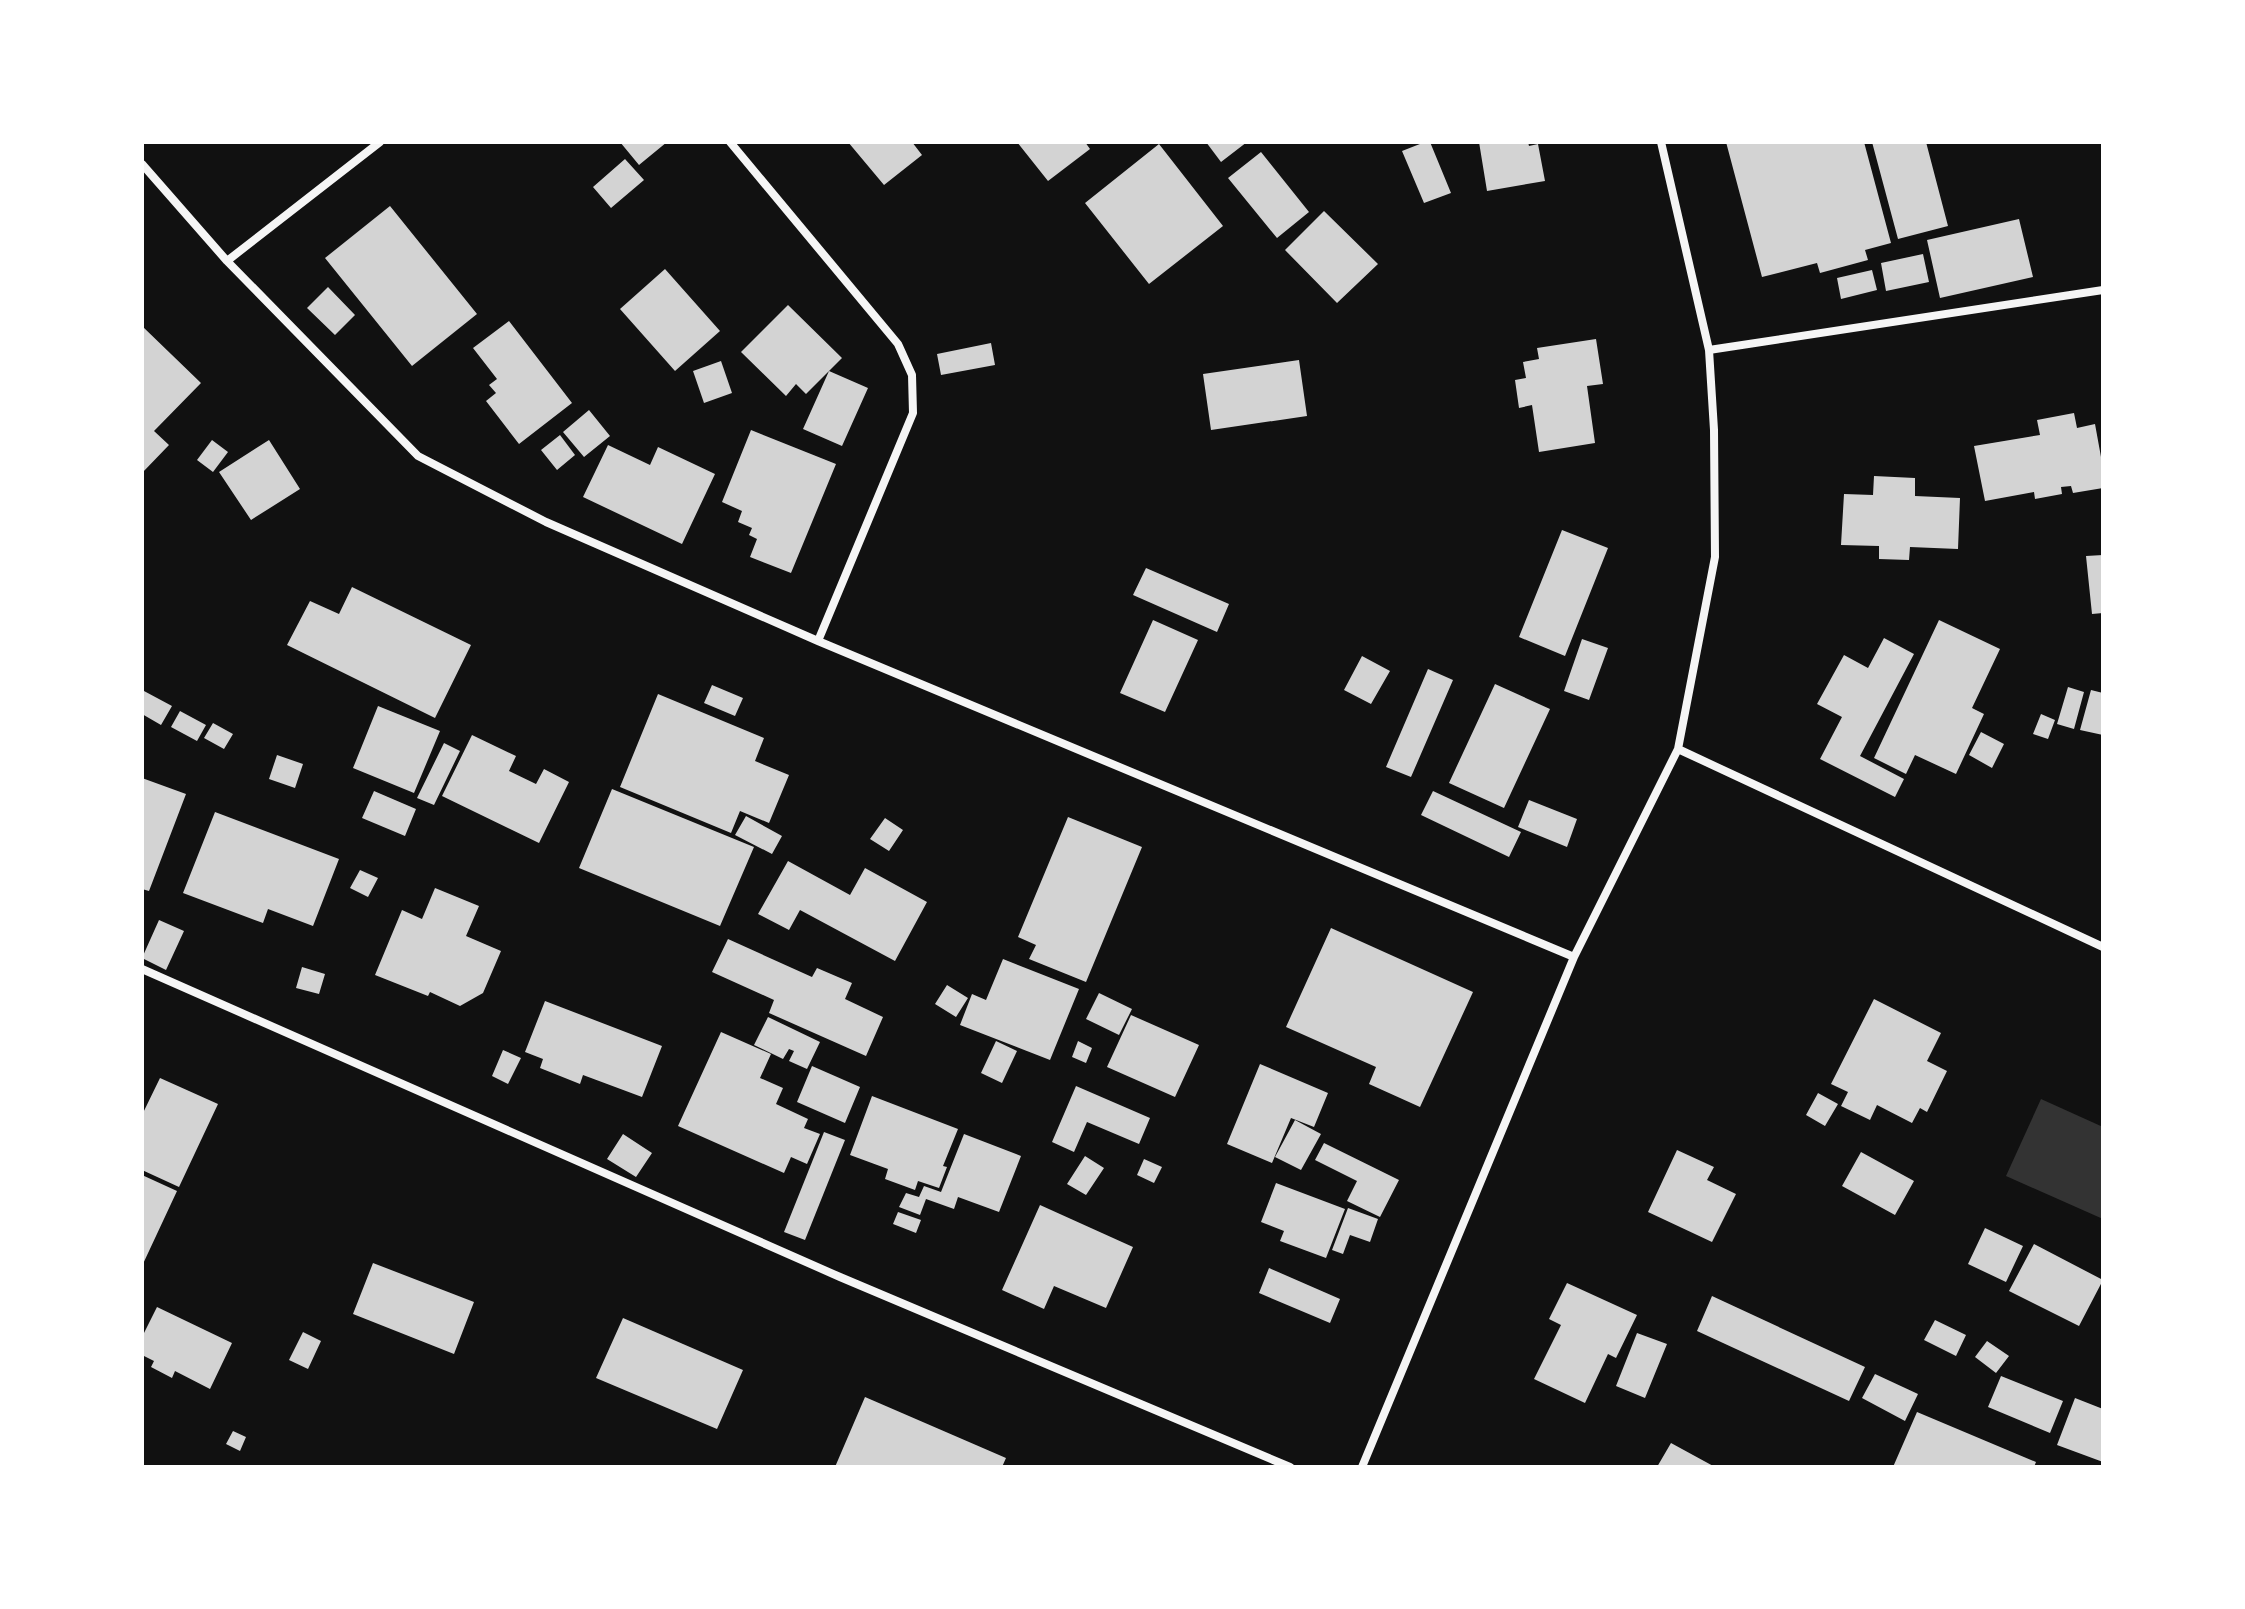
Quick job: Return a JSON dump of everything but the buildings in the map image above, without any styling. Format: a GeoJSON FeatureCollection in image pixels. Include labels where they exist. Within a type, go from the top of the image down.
{"type":"FeatureCollection","features":[{"type":"Feature","properties":{"kind":"street"},"geometry":{"type":"LineString","coordinates":[[227,261],[380,142]]}},
{"type":"Feature","properties":{"kind":"street"},"geometry":{"type":"LineString","coordinates":[[730,142],[898,344],[912,375],[913,413],[818,641]]}},
{"type":"Feature","properties":{"kind":"street"},"geometry":{"type":"LineString","coordinates":[[1362,1467],[1574,957],[1678,749],[1715,557],[1714,430],[1709,350],[1661,142]]}},
{"type":"Feature","properties":{"kind":"street"},"geometry":{"type":"LineString","coordinates":[[142,164],[227,261],[418,456],[546,522],[818,641],[1574,957]]}},
{"type":"Feature","properties":{"kind":"street"},"geometry":{"type":"LineString","coordinates":[[1709,350],[2103,290]]}},
{"type":"Feature","properties":{"kind":"street"},"geometry":{"type":"LineString","coordinates":[[1678,749],[2103,947]]}},
{"type":"Feature","properties":{"kind":"street"},"geometry":{"type":"LineString","coordinates":[[142,969],[840,1277],[1290,1467]]}},
{"type":"Feature","properties":{"kind":"shaded area"},"geometry":{"type":"Polygon","coordinates":[[[2041,1099],[2103,1127],[2103,1219],[2006,1176],[2041,1099]]]}}]}
